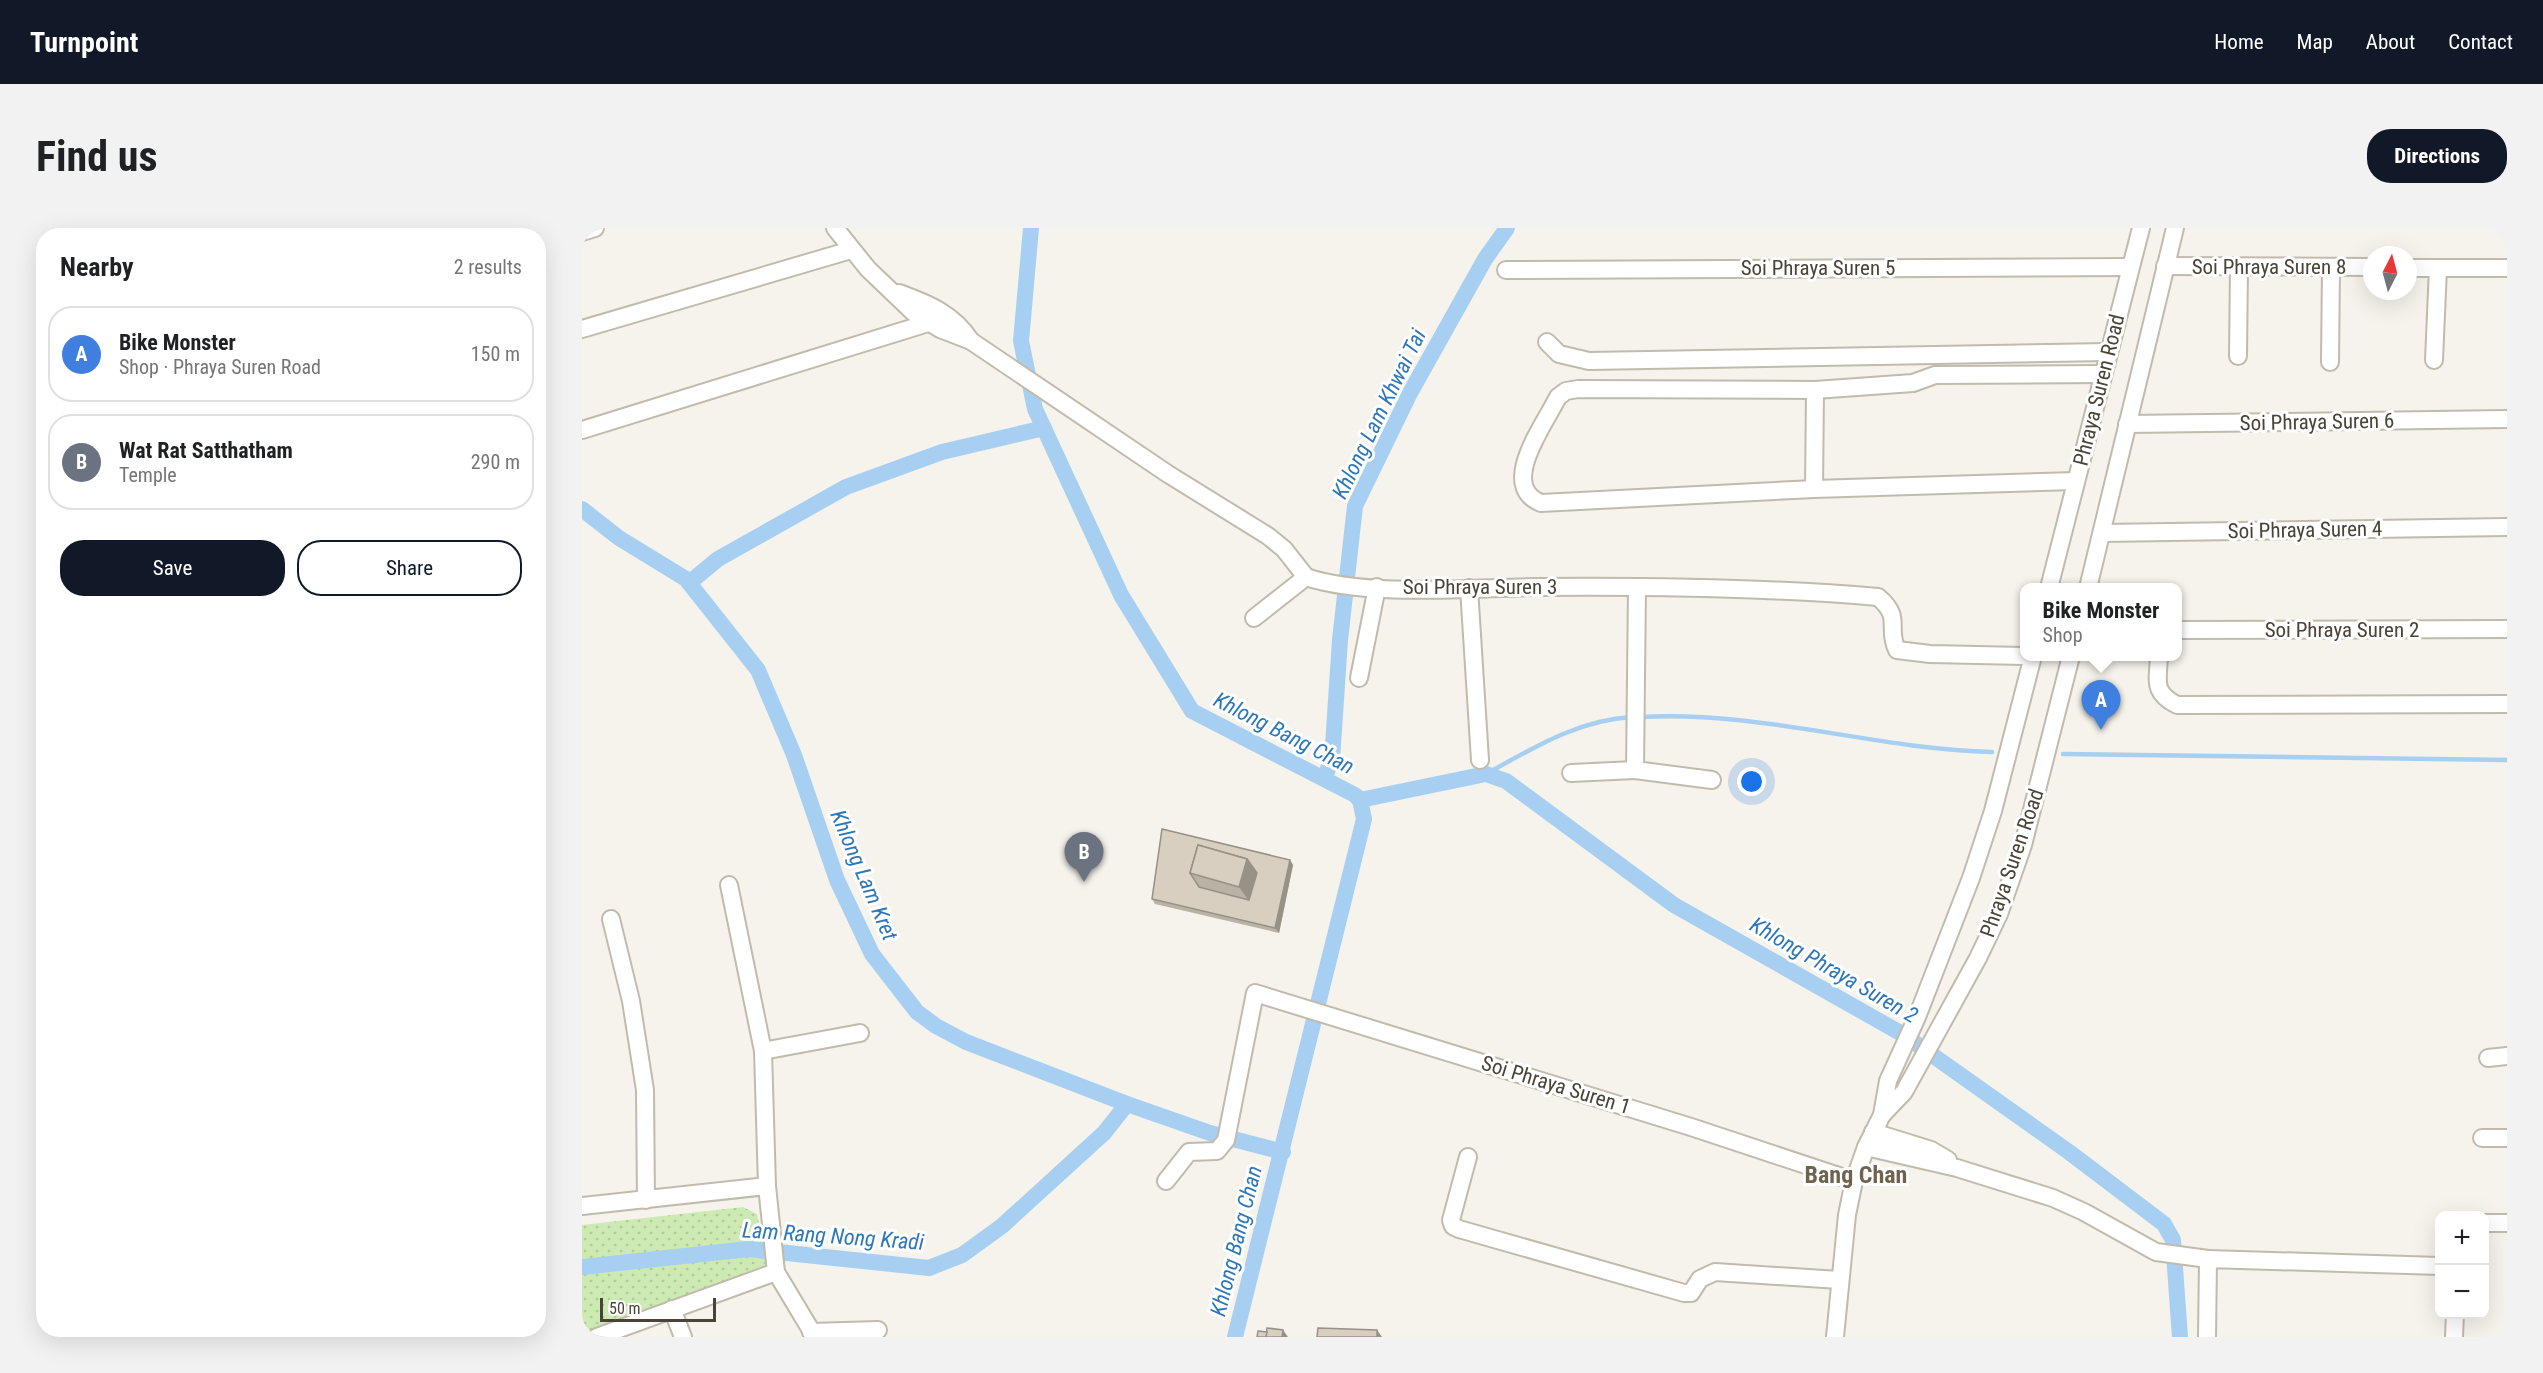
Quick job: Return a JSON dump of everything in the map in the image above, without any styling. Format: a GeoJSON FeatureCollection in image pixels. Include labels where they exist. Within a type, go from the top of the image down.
{"type":"FeatureCollection","features":[{"type":"Feature","properties":{"kind":"street"},"geometry":{"type":"LineString","coordinates":[[582,232],[595,228]]}},
{"type":"Feature","properties":{"kind":"street"},"geometry":{"type":"LineString","coordinates":[[834,228],[851,250],[880,280],[928,323],[971,341],[1229,514],[1268,536],[1284,549],[1311,579],[1254,618]]}},
{"type":"Feature","properties":{"kind":"street","name":"Phraya Suren Road"},"geometry":{"type":"LineString","coordinates":[[2050,583],[2141,228]]}},
{"type":"Feature","properties":{"kind":"street","name":"Phraya Suren Road"},"geometry":{"type":"LineString","coordinates":[[2089,583],[2175,228]]}},
{"type":"Feature","properties":{"kind":"street"},"geometry":{"type":"LineString","coordinates":[[582,329],[851,250]]}},
{"type":"Feature","properties":{"kind":"street","name":"Soi Phraya Suren 8"},"geometry":{"type":"LineString","coordinates":[[2165,266],[2363,267]]}},
{"type":"Feature","properties":{"kind":"street","name":"Soi Phraya Suren 5"},"geometry":{"type":"LineString","coordinates":[[1506,270],[2130,267]]}},
{"type":"Feature","properties":{"kind":"street"},"geometry":{"type":"LineString","coordinates":[[2238,356],[2239,267]]}},
{"type":"Feature","properties":{"kind":"street"},"geometry":{"type":"LineString","coordinates":[[2330,362],[2331,267]]}},
{"type":"Feature","properties":{"kind":"street"},"geometry":{"type":"LineString","coordinates":[[2417,268],[2507,268]]}},
{"type":"Feature","properties":{"kind":"street"},"geometry":{"type":"LineString","coordinates":[[2434,360],[2438,268]]}},
{"type":"Feature","properties":{"kind":"street"},"geometry":{"type":"LineString","coordinates":[[895,292],[948,314],[962,327],[971,341]]}},
{"type":"Feature","properties":{"kind":"street"},"geometry":{"type":"LineString","coordinates":[[582,430],[928,323]]}},
{"type":"Feature","properties":{"kind":"street"},"geometry":{"type":"LineString","coordinates":[[1547,342],[1559,354],[1589,361],[2108,352]]}},
{"type":"Feature","properties":{"kind":"street"},"geometry":{"type":"LineString","coordinates":[[2076,481],[1814,489],[1541,503],[1530,499],[1523,490],[1521,476],[1525,461],[1558,397],[1566,391],[1578,388],[1815,390],[1913,383],[1935,375],[2103,374]]}},
{"type":"Feature","properties":{"kind":"street"},"geometry":{"type":"LineString","coordinates":[[1814,489],[1815,390]]}},
{"type":"Feature","properties":{"kind":"street","name":"Soi Phraya Suren 6"},"geometry":{"type":"LineString","coordinates":[[2127,424],[2507,419]]}},
{"type":"Feature","properties":{"kind":"street","name":"Soi Phraya Suren 4"},"geometry":{"type":"LineString","coordinates":[[2102,533],[2507,527]]}},
{"type":"Feature","properties":{"kind":"street","name":"Soi Phraya Suren 3"},"geometry":{"type":"LineString","coordinates":[[1311,579],[1373,587],[1637,587],[1878,597],[1890,606],[1894,619],[1893,641],[1897,650],[1930,654],[2020,656]]}},
{"type":"Feature","properties":{"kind":"street"},"geometry":{"type":"LineString","coordinates":[[1359,678],[1373,587]]}},
{"type":"Feature","properties":{"kind":"street"},"geometry":{"type":"LineString","coordinates":[[1635,770],[1637,587]]}},
{"type":"Feature","properties":{"kind":"street"},"geometry":{"type":"LineString","coordinates":[[1469,588],[1480,760]]}},
{"type":"Feature","properties":{"kind":"street","name":"Soi Phraya Suren 2"},"geometry":{"type":"LineString","coordinates":[[2182,630],[2507,629]]}},
{"type":"Feature","properties":{"kind":"street","name":"Phraya Suren Road"},"geometry":{"type":"LineString","coordinates":[[1835,1337],[1839,1280],[1847,1215],[1854,1181],[1882,1115],[1888,1081],[1953,930],[1989,822],[2032,661]]}},
{"type":"Feature","properties":{"kind":"street","name":"Phraya Suren Road"},"geometry":{"type":"LineString","coordinates":[[1882,1115],[1904,1092],[1941,1029],[1998,914],[2023,845],[2070,661]]}},
{"type":"Feature","properties":{"kind":"street"},"geometry":{"type":"LineString","coordinates":[[2159,661],[2158,688],[2163,698],[2176,705],[2507,704]]}},
{"type":"Feature","properties":{"kind":"street"},"geometry":{"type":"LineString","coordinates":[[1570,773],[1635,770],[1712,780]]}},
{"type":"Feature","properties":{"kind":"street"},"geometry":{"type":"LineString","coordinates":[[729,885],[763,1052],[767,1186],[776,1267],[813,1334],[878,1330]]}},
{"type":"Feature","properties":{"kind":"street"},"geometry":{"type":"LineString","coordinates":[[611,919],[631,1001],[645,1090],[646,1200]]}},
{"type":"Feature","properties":{"kind":"street","name":"Soi Phraya Suren 1"},"geometry":{"type":"LineString","coordinates":[[1166,1181],[1189,1152],[1217,1151],[1226,1140],[1256,993],[1691,1127],[1854,1181]]}},
{"type":"Feature","properties":{"kind":"street"},"geometry":{"type":"LineString","coordinates":[[763,1052],[860,1034]]}},
{"type":"Feature","properties":{"kind":"street"},"geometry":{"type":"LineString","coordinates":[[2488,1058],[2507,1056]]}},
{"type":"Feature","properties":{"kind":"street"},"geometry":{"type":"LineString","coordinates":[[2482,1138],[2507,1138]]}},
{"type":"Feature","properties":{"kind":"street"},"geometry":{"type":"LineString","coordinates":[[1870,1139],[2053,1198],[2085,1212],[2156,1252],[2208,1259],[2435,1266]]}},
{"type":"Feature","properties":{"kind":"street"},"geometry":{"type":"LineString","coordinates":[[1468,1157],[1451,1220],[1453,1226],[1459,1229],[1684,1293],[1691,1293],[1706,1274],[1715,1272],[1839,1280]]}},
{"type":"Feature","properties":{"kind":"street"},"geometry":{"type":"LineString","coordinates":[[582,1206],[767,1186]]}},
{"type":"Feature","properties":{"kind":"street"},"geometry":{"type":"LineString","coordinates":[[2489,1223],[2507,1223]]}},
{"type":"Feature","properties":{"kind":"street"},"geometry":{"type":"LineString","coordinates":[[2207,1337],[2208,1259]]}},
{"type":"Feature","properties":{"kind":"street"},"geometry":{"type":"LineString","coordinates":[[597,1337],[776,1267]]}},
{"type":"Feature","properties":{"kind":"street"},"geometry":{"type":"LineString","coordinates":[[672,1309],[683,1337]]}},
{"type":"Feature","properties":{"kind":"street"},"geometry":{"type":"LineString","coordinates":[[2454,1337],[2455,1319]]}},
{"type":"Feature","properties":{"kind":"green space"},"geometry":{"type":"Polygon","coordinates":[[[743,1207],[757,1214],[772,1279],[621,1337],[582,1337],[582,1225],[743,1207]]]}},
{"type":"Feature","properties":{"kind":"building"},"geometry":{"type":"Polygon","coordinates":[[[1162,829],[1290,860],[1275,928],[1152,899],[1162,829]],[[1198,845],[1190,873],[1199,887],[1249,900],[1257,873],[1247,859],[1198,845]]]}},
{"type":"Feature","properties":{"kind":"building"},"geometry":{"type":"Polygon","coordinates":[[[1198,845],[1247,859],[1239,887],[1190,873],[1198,845]]]}},
{"type":"Feature","properties":{"kind":"building"},"geometry":{"type":"Polygon","coordinates":[[[1267,1328],[1283,1330],[1282,1337],[1266,1337],[1267,1328]]]}},
{"type":"Feature","properties":{"kind":"building"},"geometry":{"type":"Polygon","coordinates":[[[1318,1328],[1377,1330],[1377,1337],[1317,1337],[1318,1328]]]}},
{"type":"Feature","properties":{"kind":"building"},"geometry":{"type":"Polygon","coordinates":[[[1258,1331],[1267,1332],[1266,1337],[1257,1337],[1258,1331]]]}},
{"type":"Feature","properties":{"kind":"waterway","name":"Khlong Bang Chan"},"geometry":{"type":"LineString","coordinates":[[1031,228],[1021,341],[1035,409],[1121,595],[1192,711],[1355,795],[1360,800],[1364,819],[1235,1337]]}},
{"type":"Feature","properties":{"kind":"waterway","name":"Khlong Lam Khwai Tai"},"geometry":{"type":"LineString","coordinates":[[1324,778],[1332,760],[1340,640],[1355,506],[1410,393],[1485,259],[1507,228]]}},
{"type":"Feature","properties":{"kind":"waterway"},"geometry":{"type":"LineString","coordinates":[[689,583],[718,559],[846,487],[942,452],[1044,428]]}},
{"type":"Feature","properties":{"kind":"waterway","name":"Khlong Lam Kret"},"geometry":{"type":"LineString","coordinates":[[582,509],[619,538],[686,579],[758,670],[794,755],[837,880],[872,954],[917,1012],[936,1026],[966,1042],[1127,1104],[1210,1133],[1283,1152]]}},
{"type":"Feature","properties":{"kind":"waterway"},"geometry":{"type":"LineString","coordinates":[[1641,717],[1685,716],[1729,719],[1904,744],[1992,752]]}},
{"type":"Feature","properties":{"kind":"waterway"},"geometry":{"type":"LineString","coordinates":[[1486,774],[1574,729],[1612,719],[1632,717]]}},
{"type":"Feature","properties":{"kind":"waterway"},"geometry":{"type":"LineString","coordinates":[[2063,754],[2507,760]]}},
{"type":"Feature","properties":{"kind":"waterway","name":"Khlong Phraya Suren 2"},"geometry":{"type":"LineString","coordinates":[[1360,800],[1486,774],[1506,781],[1674,905],[1904,1035],[2069,1152],[2164,1224],[2173,1240],[2180,1337]]}},
{"type":"Feature","properties":{"kind":"waterway","name":"Lam Rang Nong Kradi"},"geometry":{"type":"LineString","coordinates":[[582,1267],[749,1249],[929,1268],[962,1255],[1002,1226],[1104,1133],[1127,1104]]}},
{"type":"Feature","properties":{"kind":"place","name":"Bike Monster"},"geometry":{"type":"Point","coordinates":[2101,730]}},
{"type":"Feature","properties":{"kind":"place","name":"Wat Rat Satthatham"},"geometry":{"type":"Point","coordinates":[1084,882]}},
{"type":"Feature","properties":{"kind":"district","name":"Bang Chan"},"geometry":{"type":"Point","coordinates":[1856,1175]}}]}
